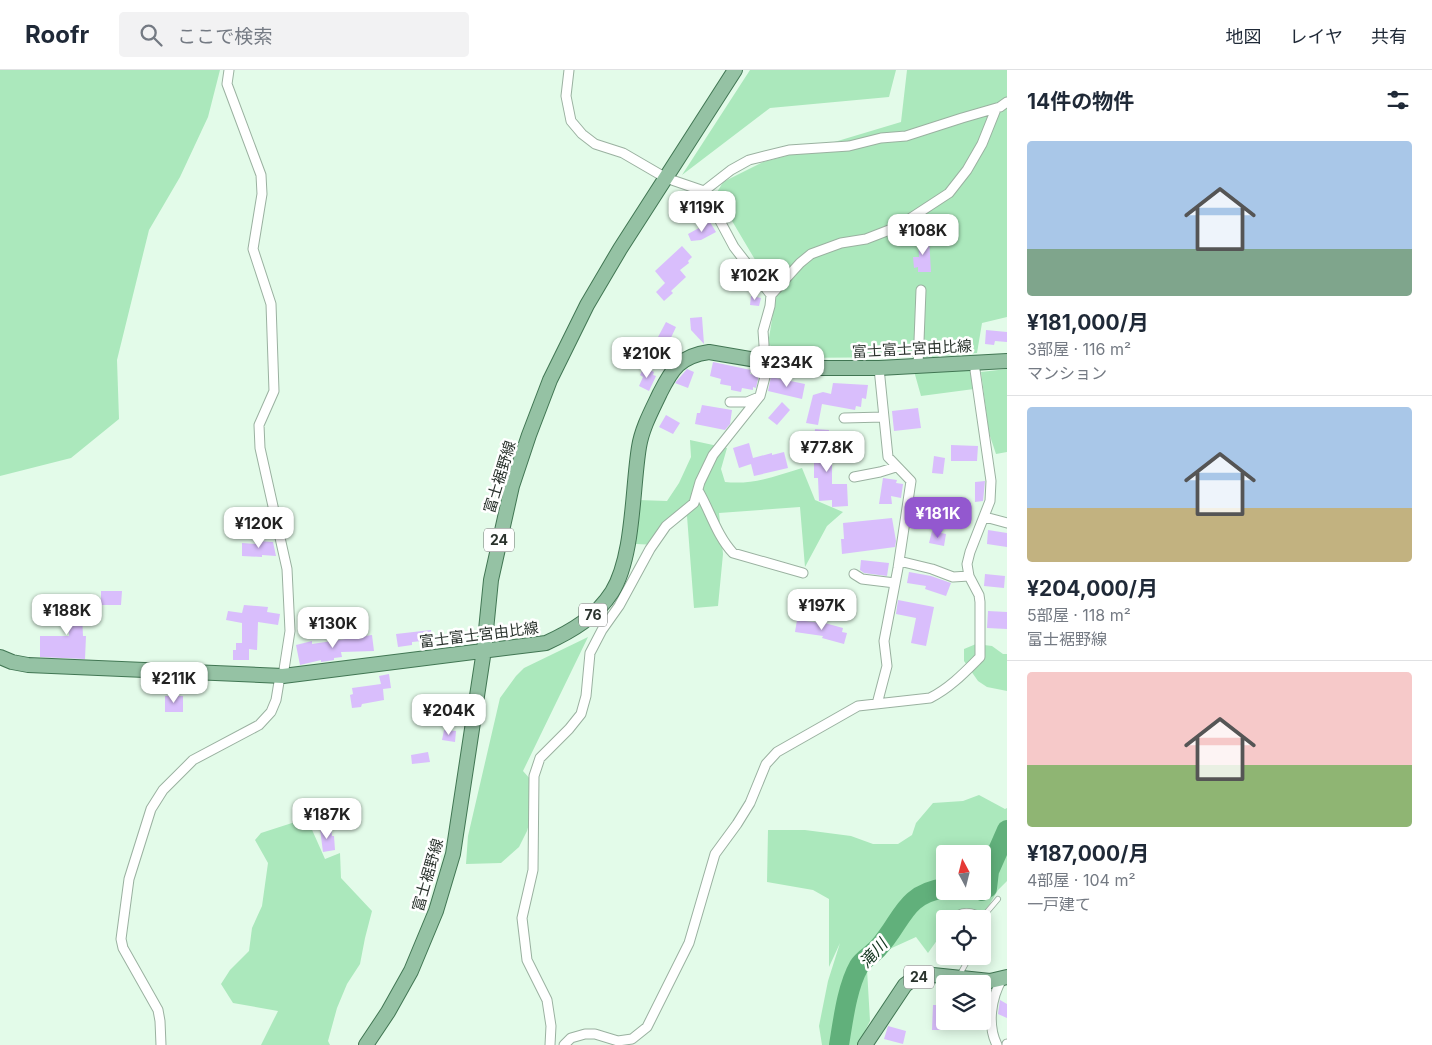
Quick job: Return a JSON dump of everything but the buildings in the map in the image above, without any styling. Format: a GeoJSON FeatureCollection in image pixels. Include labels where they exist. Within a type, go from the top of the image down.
{"type":"FeatureCollection","features":[{"type":"Feature","properties":{"kind":"main road","name":"富士裾野線"},"geometry":{"type":"LineString","coordinates":[[366,1045],[388,1012],[411,971],[439,901],[453,854],[484,650],[491,580],[512,486],[550,380],[587,305],[735,70]]}},
{"type":"Feature","properties":{"kind":"main road","name":"富士富士宮由比線"},"geometry":{"type":"LineString","coordinates":[[0,657],[12,662],[28,664],[281,676],[546,643],[575,629],[597,611],[611,593],[621,574],[626,553],[639,444],[650,414],[669,374],[681,362],[695,354],[709,352],[804,368],[879,368],[1007,361]]}},
{"type":"Feature","properties":{"kind":"main road","name":"24"},"geometry":{"type":"LineString","coordinates":[[865,1045],[905,984],[916,977],[936,975]]}},
{"type":"Feature","properties":{"kind":"main road","name":"24"},"geometry":{"type":"LineString","coordinates":[[991,981],[1005,978]]}},
{"type":"Feature","properties":{"kind":"street"},"geometry":{"type":"LineString","coordinates":[[160,1045],[158,1010],[123,948],[121,939],[129,879],[145,826],[151,809],[163,790],[193,760],[259,725],[271,712],[276,700],[290,631],[287,569],[260,448],[259,425],[274,391],[271,304],[253,249],[262,194],[261,175],[227,84],[229,70]]}},
{"type":"Feature","properties":{"kind":"street"},"geometry":{"type":"LineString","coordinates":[[569,70],[566,96],[571,121],[582,134],[595,144],[623,153],[666,178],[704,191],[734,247],[771,295]]}},
{"type":"Feature","properties":{"kind":"street"},"geometry":{"type":"LineString","coordinates":[[704,191],[731,170],[749,160],[789,150],[849,146],[881,138],[906,136],[996,108],[1007,102]]}},
{"type":"Feature","properties":{"kind":"street"},"geometry":{"type":"LineString","coordinates":[[550,1045],[551,1026],[547,1000],[527,960],[522,918],[533,870],[534,776],[540,758],[581,714],[586,696],[590,652],[666,526],[694,503],[700,482],[713,455],[760,396],[766,373],[763,331],[771,295],[800,262],[811,254],[841,244],[866,239],[897,227],[949,193],[967,170],[982,144],[996,108]]}},
{"type":"Feature","properties":{"kind":"street"},"geometry":{"type":"LineString","coordinates":[[918,366],[920,290]]}},
{"type":"Feature","properties":{"kind":"street"},"geometry":{"type":"LineString","coordinates":[[564,1045],[571,1038],[585,1034],[595,1034],[618,1041],[632,1039],[647,1027],[689,943],[714,854],[750,803],[766,764],[777,752],[858,706],[930,698],[958,678],[980,657],[980,602],[969,576],[967,564],[990,501],[991,481],[974,363]]}},
{"type":"Feature","properties":{"kind":"street"},"geometry":{"type":"LineString","coordinates":[[877,704],[887,666],[884,641],[911,481],[888,457],[879,368]]}},
{"type":"Feature","properties":{"kind":"street"},"geometry":{"type":"LineString","coordinates":[[730,402],[747,402],[760,396]]}},
{"type":"Feature","properties":{"kind":"street"},"geometry":{"type":"LineString","coordinates":[[844,418],[884,417]]}},
{"type":"Feature","properties":{"kind":"street"},"geometry":{"type":"LineString","coordinates":[[854,477],[896,467]]}},
{"type":"Feature","properties":{"kind":"street"},"geometry":{"type":"LineString","coordinates":[[698,492],[708,507],[725,545],[733,553],[803,573]]}},
{"type":"Feature","properties":{"kind":"street"},"geometry":{"type":"LineString","coordinates":[[985,517],[1007,523]]}},
{"type":"Feature","properties":{"kind":"street"},"geometry":{"type":"LineString","coordinates":[[899,561],[932,569],[953,577],[969,576]]}},
{"type":"Feature","properties":{"kind":"street"},"geometry":{"type":"LineString","coordinates":[[854,574],[862,579],[895,583]]}},
{"type":"Feature","properties":{"kind":"street"},"geometry":{"type":"LineString","coordinates":[[997,1045],[992,1036],[992,1012],[995,992],[1005,978]]}},
{"type":"Feature","properties":{"kind":"lane"},"geometry":{"type":"LineString","coordinates":[[988,910],[998,899]]}},
{"type":"Feature","properties":{"kind":"green space"},"geometry":{"type":"Polygon","coordinates":[[[0,70],[220,70],[208,117],[180,177],[149,230],[117,360],[119,419],[71,458],[0,476],[0,70]]]}},
{"type":"Feature","properties":{"kind":"green space"},"geometry":{"type":"Polygon","coordinates":[[[750,70],[896,70],[889,97],[770,108],[682,175],[750,70]]]}},
{"type":"Feature","properties":{"kind":"green space"},"geometry":{"type":"Polygon","coordinates":[[[907,70],[1007,70],[1007,317],[982,323],[977,353],[919,358],[930,350],[917,357],[788,358],[768,344],[776,295],[716,194],[723,182],[763,162],[901,122],[907,70]]]}},
{"type":"Feature","properties":{"kind":"green space"},"geometry":{"type":"Polygon","coordinates":[[[971,368],[974,389],[921,396],[914,371],[971,368]]]}},
{"type":"Feature","properties":{"kind":"green space"},"geometry":{"type":"Polygon","coordinates":[[[1007,369],[1007,452],[996,454],[989,433],[981,372],[1007,369]]]}},
{"type":"Feature","properties":{"kind":"green space"},"geometry":{"type":"Polygon","coordinates":[[[690,440],[727,448],[721,469],[725,482],[755,481],[802,468],[815,500],[843,512],[827,526],[805,567],[800,507],[719,513],[723,554],[718,606],[694,608],[687,516],[669,529],[658,545],[636,544],[638,500],[667,501],[679,483],[691,457],[690,440]]]}},
{"type":"Feature","properties":{"kind":"green space"},"geometry":{"type":"Polygon","coordinates":[[[588,637],[523,771],[539,789],[527,831],[519,847],[501,863],[466,864],[468,836],[500,698],[524,668],[588,637]]]}},
{"type":"Feature","properties":{"kind":"green space"},"geometry":{"type":"Polygon","coordinates":[[[976,644],[992,646],[1003,654],[1007,654],[1007,691],[987,687],[978,681],[964,661],[964,649],[976,644]]]}},
{"type":"Feature","properties":{"kind":"green space"},"geometry":{"type":"Polygon","coordinates":[[[979,795],[1005,809],[1007,808],[1007,881],[998,890],[986,910],[936,910],[936,942],[928,953],[916,937],[883,952],[867,969],[870,1021],[858,1045],[822,1045],[819,1026],[828,981],[840,943],[829,967],[829,899],[813,890],[767,882],[768,830],[805,830],[851,836],[873,844],[898,844],[912,835],[916,823],[933,803],[963,801],[979,795]]]}},
{"type":"Feature","properties":{"kind":"green space"},"geometry":{"type":"Polygon","coordinates":[[[292,823],[309,823],[325,859],[340,853],[341,878],[372,911],[360,964],[347,984],[337,1008],[328,1041],[330,1045],[261,1045],[278,1011],[233,1003],[221,984],[230,970],[249,951],[252,928],[262,906],[268,863],[255,840],[261,833],[292,823]]]}},
{"type":"Feature","properties":{"kind":"waterway","name":"滝川"},"geometry":{"type":"LineString","coordinates":[[991,866],[1007,830]]}},
{"type":"Feature","properties":{"kind":"waterway","name":"滝川"},"geometry":{"type":"LineString","coordinates":[[839,1045],[848,994],[859,966],[878,948],[912,903],[920,896],[936,890]]}}]}
